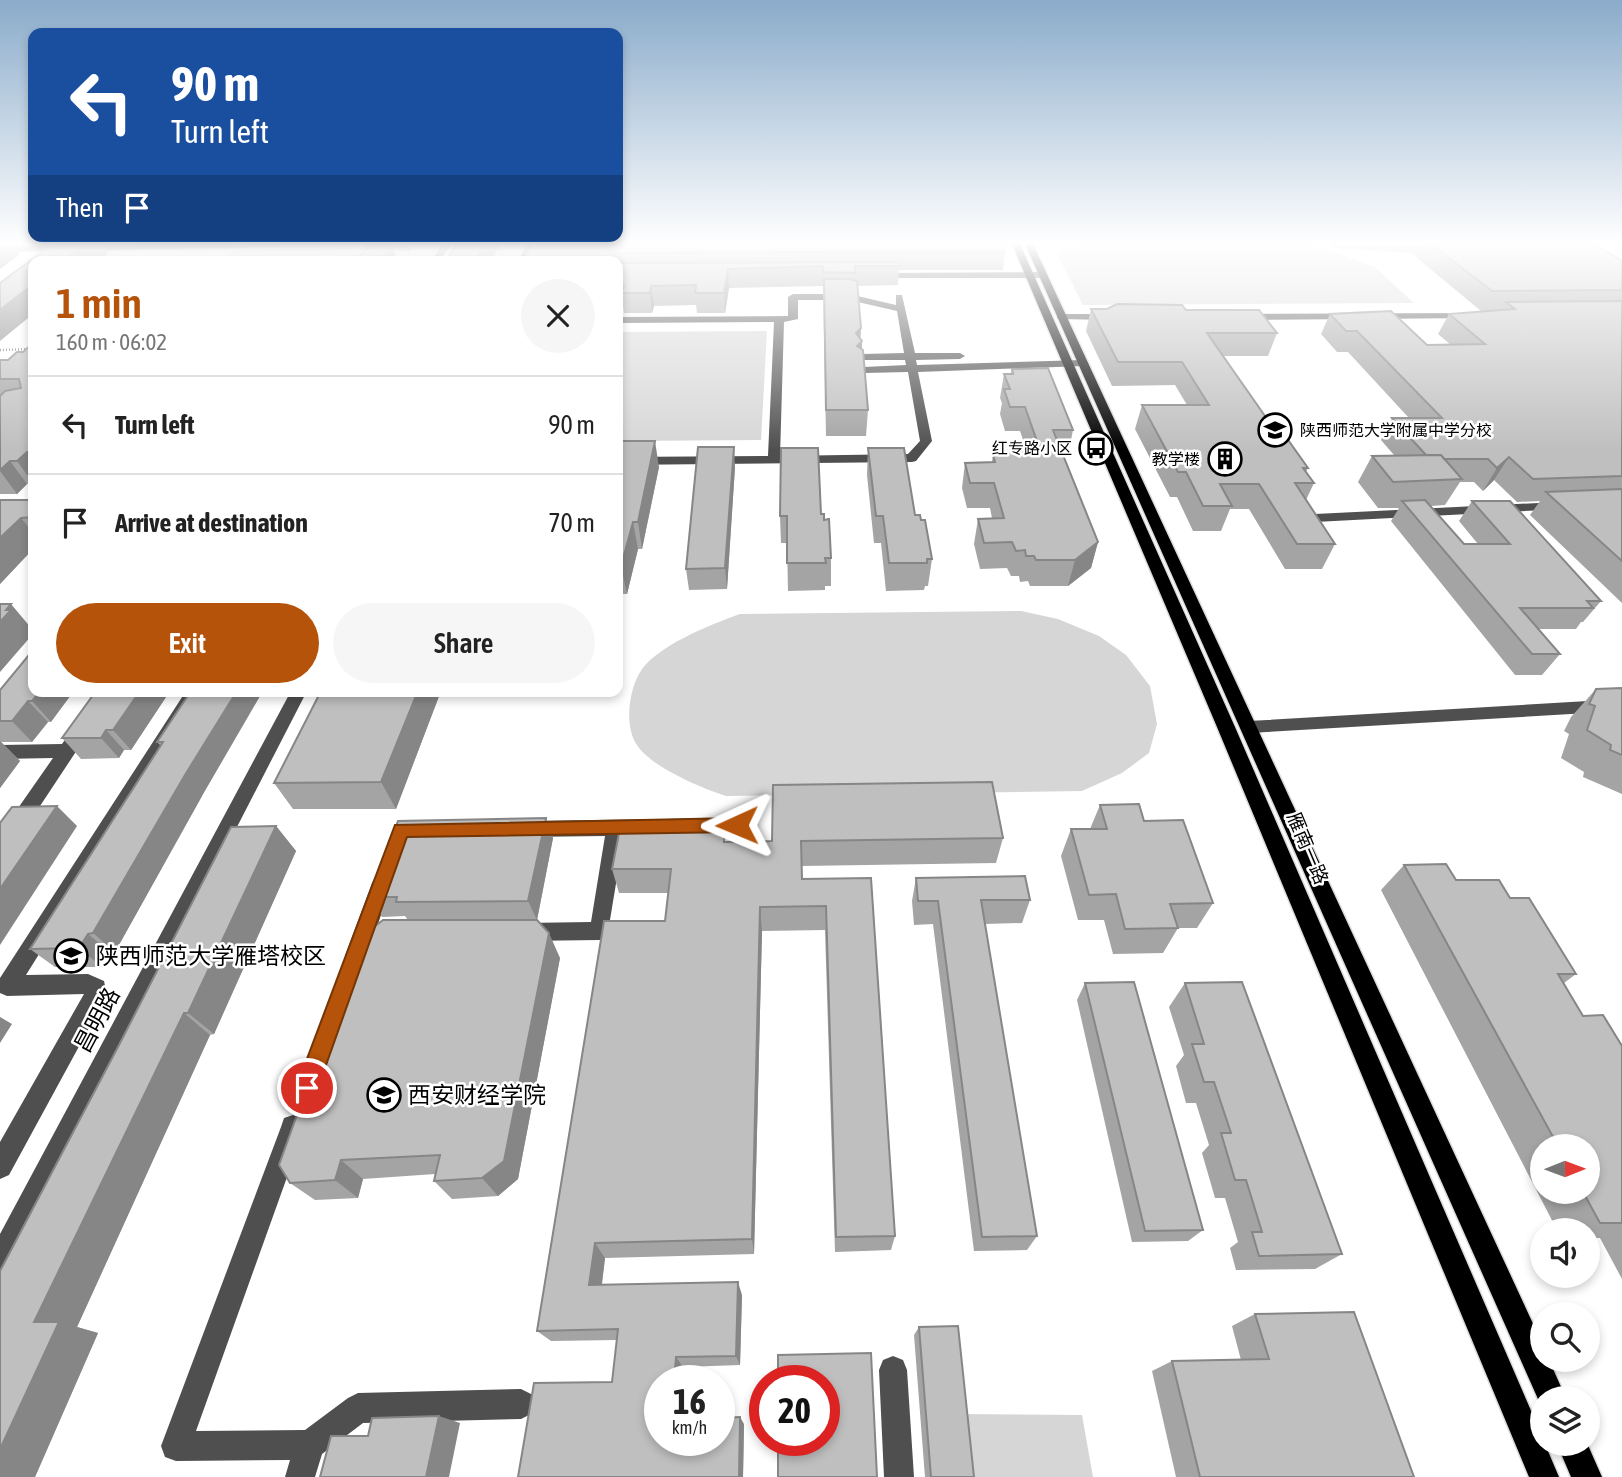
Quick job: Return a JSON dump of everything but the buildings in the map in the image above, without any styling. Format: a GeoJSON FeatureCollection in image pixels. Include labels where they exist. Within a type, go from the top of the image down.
{"type":"FeatureCollection","features":[{"type":"Feature","properties":{"kind":"main road","name":"雁南一路"},"geometry":{"type":"LineString","coordinates":[[1053,313],[1250,727],[1547,1386]]}},
{"type":"Feature","properties":{"kind":"main road","name":"雁南一路"},"geometry":{"type":"LineString","coordinates":[[1059,313],[1075,360],[1544,1477]]}},
{"type":"Feature","properties":{"kind":"main road"},"geometry":{"type":"LineString","coordinates":[[1577,1456],[1587,1477]]}},
{"type":"Feature","properties":{"kind":"street"},"geometry":{"type":"LineString","coordinates":[[623,320],[793,319],[793,313]]}},
{"type":"Feature","properties":{"kind":"street"},"geometry":{"type":"LineString","coordinates":[[623,461],[912,458],[926,442],[902,313]]}},
{"type":"Feature","properties":{"kind":"street"},"geometry":{"type":"LineString","coordinates":[[1226,317],[1485,316]]}},
{"type":"Feature","properties":{"kind":"street"},"geometry":{"type":"LineString","coordinates":[[1062,317],[1117,317]]}},
{"type":"Feature","properties":{"kind":"street"},"geometry":{"type":"LineString","coordinates":[[774,459],[779,319]]}},
{"type":"Feature","properties":{"kind":"street"},"geometry":{"type":"LineString","coordinates":[[863,357],[912,363]]}},
{"type":"Feature","properties":{"kind":"street"},"geometry":{"type":"LineString","coordinates":[[864,370],[912,363],[1075,360]]}},
{"type":"Feature","properties":{"kind":"street"},"geometry":{"type":"LineString","coordinates":[[1315,518],[1580,505]]}},
{"type":"Feature","properties":{"kind":"street"},"geometry":{"type":"LineString","coordinates":[[0,850],[104,697]]}},
{"type":"Feature","properties":{"kind":"street"},"geometry":{"type":"LineString","coordinates":[[3,986],[191,697]]}},
{"type":"Feature","properties":{"kind":"street","name":"昌明路"},"geometry":{"type":"LineString","coordinates":[[0,1261],[296,697]]}},
{"type":"Feature","properties":{"kind":"street"},"geometry":{"type":"LineString","coordinates":[[1250,727],[1622,705]]}},
{"type":"Feature","properties":{"kind":"street"},"geometry":{"type":"LineString","coordinates":[[0,752],[66,751]]}},
{"type":"Feature","properties":{"kind":"street"},"geometry":{"type":"LineString","coordinates":[[509,829],[737,825]]}},
{"type":"Feature","properties":{"kind":"street"},"geometry":{"type":"LineString","coordinates":[[502,933],[600,932],[617,827]]}},
{"type":"Feature","properties":{"kind":"street"},"geometry":{"type":"LineString","coordinates":[[349,974],[392,856]]}},
{"type":"Feature","properties":{"kind":"street"},"geometry":{"type":"LineString","coordinates":[[363,934],[391,934]]}},
{"type":"Feature","properties":{"kind":"street"},"geometry":{"type":"LineString","coordinates":[[0,1166],[96,995],[96,988],[88,984],[3,986]]}},
{"type":"Feature","properties":{"kind":"street"},"geometry":{"type":"LineString","coordinates":[[301,1105],[176,1446],[310,1444],[358,1408],[521,1404]]}},
{"type":"Feature","properties":{"kind":"street"},"geometry":{"type":"LineString","coordinates":[[893,1370],[900,1477]]}},
{"type":"Feature","properties":{"kind":"street"},"geometry":{"type":"LineString","coordinates":[[300,1477],[310,1444]]}},
{"type":"Feature","properties":{"kind":"path"},"geometry":{"type":"LineString","coordinates":[[0,349],[28,349]]}},
{"type":"Feature","properties":{"kind":"shaded area"},"geometry":{"type":"Polygon","coordinates":[[[767,331],[761,440],[623,441],[623,332],[767,331]]]}},
{"type":"Feature","properties":{"kind":"shaded area"},"geometry":{"type":"Polygon","coordinates":[[[1021,611],[1058,619],[1099,636],[1126,655],[1150,686],[1157,724],[1149,753],[1122,773],[1082,791],[726,796],[663,768],[642,751],[632,734],[629,717],[631,698],[639,674],[646,664],[684,638],[740,614],[1021,611]]]}},
{"type":"Feature","properties":{"kind":"shaded area"},"geometry":{"type":"Polygon","coordinates":[[[956,1414],[1082,1415],[1093,1477],[963,1477],[956,1414]]]}},
{"type":"Feature","properties":{"kind":"place","name":"陕西师范大学附属中学分校"},"geometry":{"type":"Point","coordinates":[1275,430]}},
{"type":"Feature","properties":{"kind":"place","name":"红专路小区"},"geometry":{"type":"Point","coordinates":[1096,448]}},
{"type":"Feature","properties":{"kind":"place","name":"教学楼"},"geometry":{"type":"Point","coordinates":[1225,459]}},
{"type":"Feature","properties":{"kind":"place","name":"陕西师范大学雁塔校区"},"geometry":{"type":"Point","coordinates":[71,956]}},
{"type":"Feature","properties":{"kind":"place","name":"西安财经学院"},"geometry":{"type":"Point","coordinates":[384,1095]}},
{"type":"Feature","properties":{"kind":"route"},"geometry":{"type":"LineString","coordinates":[[307,1088],[401,830],[737,825]]}}]}
